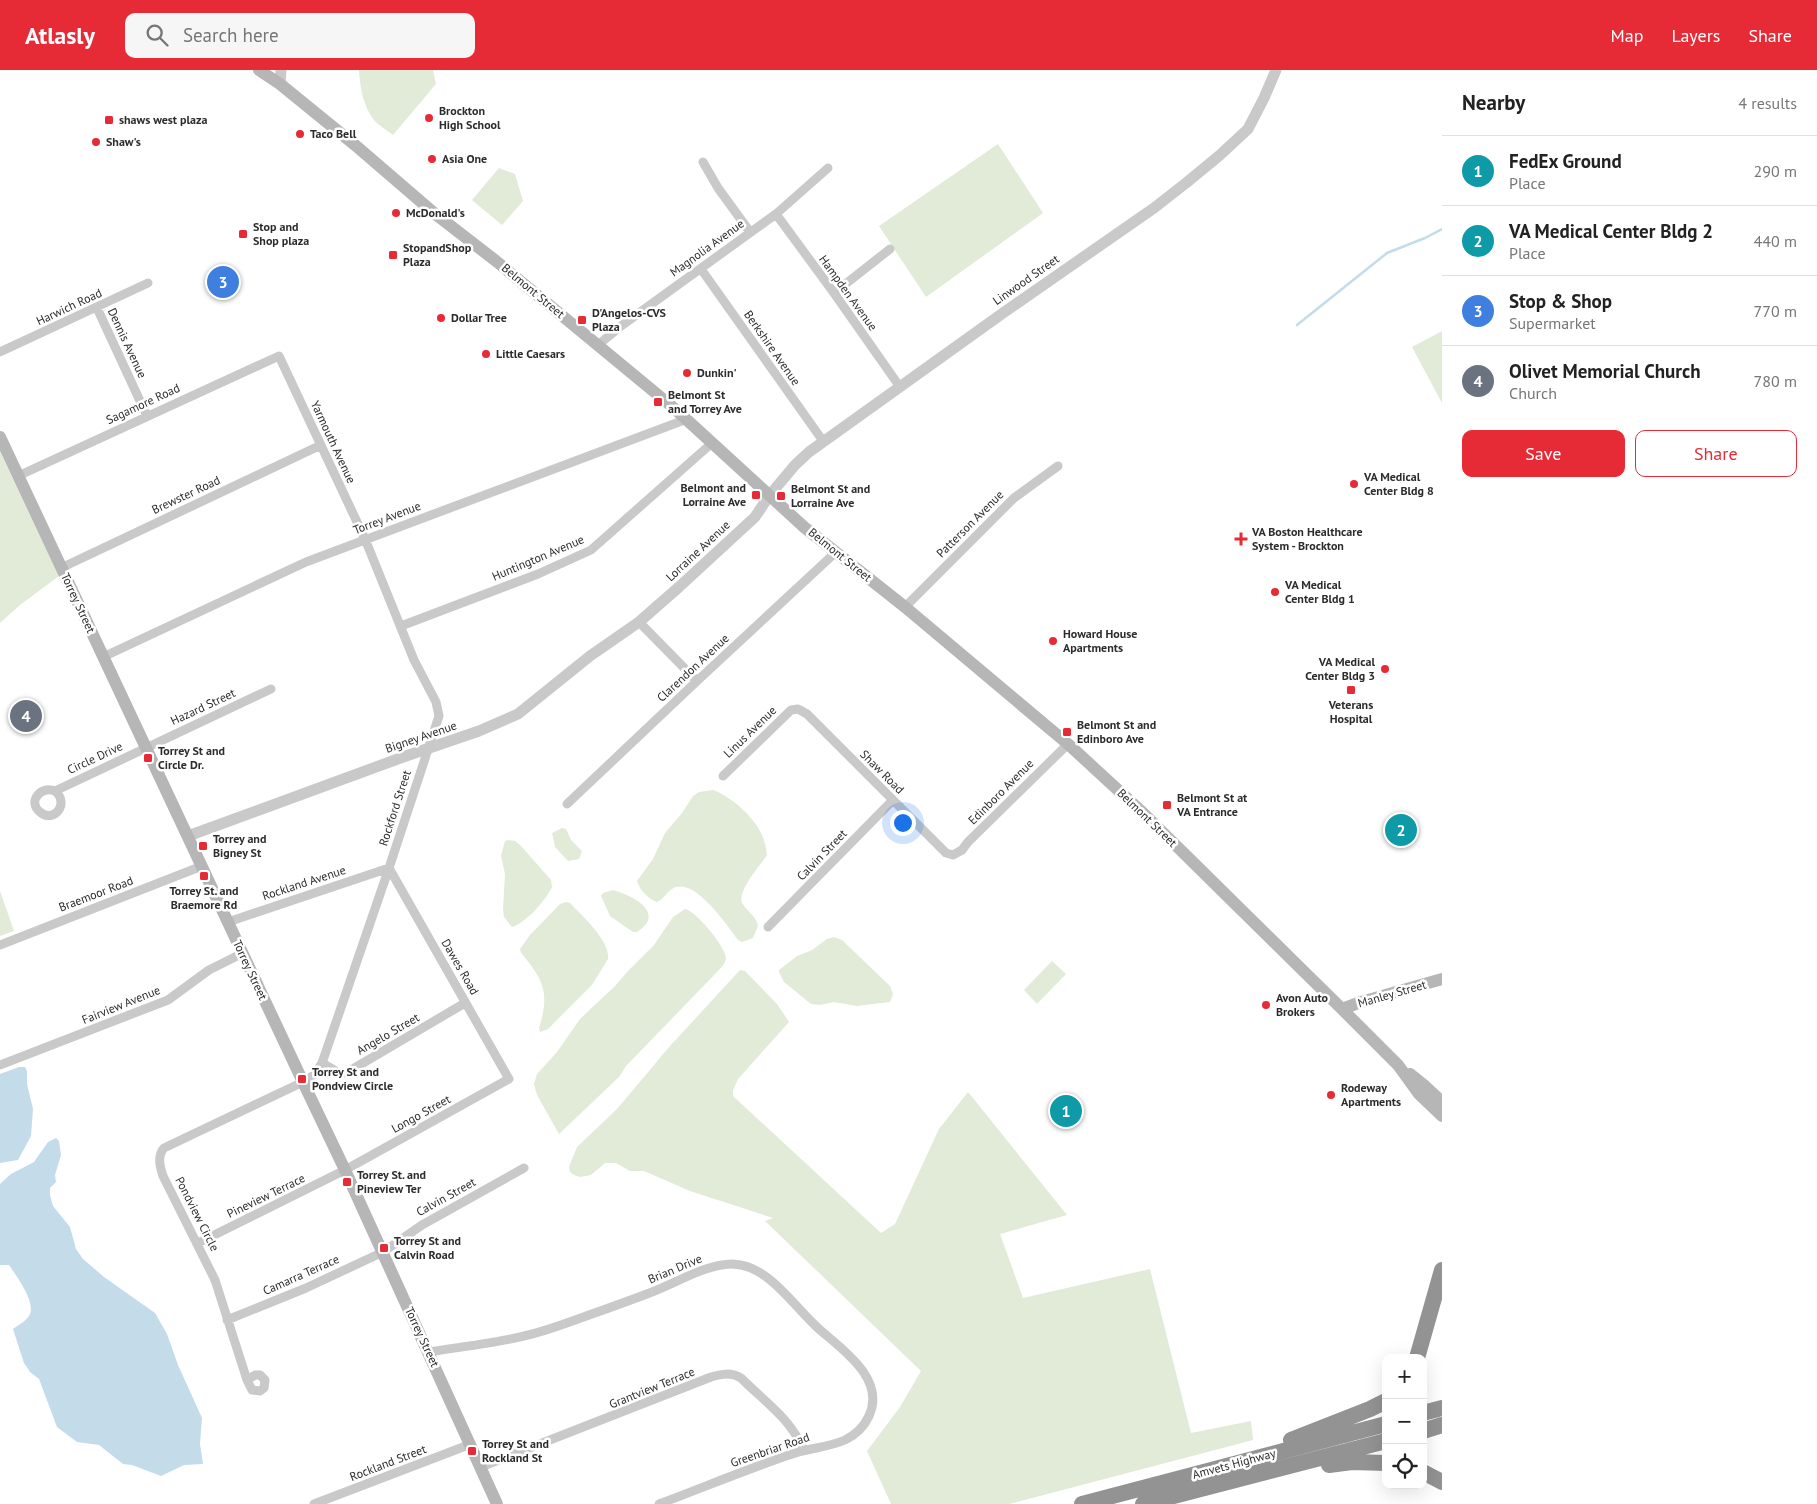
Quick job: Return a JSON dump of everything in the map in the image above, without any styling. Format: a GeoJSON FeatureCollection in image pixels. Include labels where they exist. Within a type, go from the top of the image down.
{"type":"FeatureCollection","features":[{"type":"Feature","properties":{"kind":"highway"},"geometry":{"type":"LineString","coordinates":[[1418,1354],[1442,1270]]}},
{"type":"Feature","properties":{"kind":"highway"},"geometry":{"type":"LineString","coordinates":[[1240,1471],[1382,1403]]}},
{"type":"Feature","properties":{"kind":"highway"},"geometry":{"type":"LineString","coordinates":[[1427,1412],[1442,1408]]}},
{"type":"Feature","properties":{"kind":"highway","name":"Amvets Highway"},"geometry":{"type":"LineString","coordinates":[[1143,1504],[1382,1425]]}},
{"type":"Feature","properties":{"kind":"highway"},"geometry":{"type":"LineString","coordinates":[[1427,1430],[1442,1425]]}},
{"type":"Feature","properties":{"kind":"highway","name":"Amvets Highway"},"geometry":{"type":"LineString","coordinates":[[1082,1504],[1382,1442]]}},
{"type":"Feature","properties":{"kind":"highway"},"geometry":{"type":"LineString","coordinates":[[1240,1471],[1352,1462],[1382,1463]]}},
{"type":"Feature","properties":{"kind":"highway"},"geometry":{"type":"LineString","coordinates":[[1427,1474],[1442,1482]]}},
{"type":"Feature","properties":{"kind":"main road","name":"Belmont Street"},"geometry":{"type":"LineString","coordinates":[[259,70],[280,84],[390,174],[434,213],[496,261],[687,419],[804,527],[905,607],[1068,744],[1152,822],[1398,1065],[1442,1102]]}},
{"type":"Feature","properties":{"kind":"main road","name":"Torrey Street"},"geometry":{"type":"LineString","coordinates":[[0,437],[145,748],[346,1170],[497,1504]]}},
{"type":"Feature","properties":{"kind":"main road","name":"Manley Street"},"geometry":{"type":"LineString","coordinates":[[1342,1009],[1442,979]]}},
{"type":"Feature","properties":{"kind":"main road","name":"Belmont Street"},"geometry":{"type":"LineString","coordinates":[[1398,1065],[1419,1094],[1442,1116]]}},
{"type":"Feature","properties":{"kind":"street"},"geometry":{"type":"LineString","coordinates":[[280,84],[281,70]]}},
{"type":"Feature","properties":{"kind":"street","name":"Linwood Street"},"geometry":{"type":"LineString","coordinates":[[770,496],[795,465],[823,441],[1154,208],[1220,155],[1248,129],[1276,70]]}},
{"type":"Feature","properties":{"kind":"street"},"geometry":{"type":"LineString","coordinates":[[703,162],[718,188],[750,232]]}},
{"type":"Feature","properties":{"kind":"street","name":"Magnolia Avenue"},"geometry":{"type":"LineString","coordinates":[[598,345],[621,326],[776,214],[828,168]]}},
{"type":"Feature","properties":{"kind":"street","name":"Hampden Avenue"},"geometry":{"type":"LineString","coordinates":[[776,214],[900,387]]}},
{"type":"Feature","properties":{"kind":"street"},"geometry":{"type":"LineString","coordinates":[[834,293],[890,250]]}},
{"type":"Feature","properties":{"kind":"street","name":"Berkshire Avenue"},"geometry":{"type":"LineString","coordinates":[[701,269],[823,441]]}},
{"type":"Feature","properties":{"kind":"street","name":"Harwich Road"},"geometry":{"type":"LineString","coordinates":[[0,352],[148,283]]}},
{"type":"Feature","properties":{"kind":"street","name":"Dennis Avenue"},"geometry":{"type":"LineString","coordinates":[[97,308],[147,416]]}},
{"type":"Feature","properties":{"kind":"street","name":"Sagamore Road"},"geometry":{"type":"LineString","coordinates":[[18,476],[279,356]]}},
{"type":"Feature","properties":{"kind":"street","name":"Yarmouth Avenue"},"geometry":{"type":"LineString","coordinates":[[279,356],[365,539]]}},
{"type":"Feature","properties":{"kind":"street","name":"Torrey Avenue"},"geometry":{"type":"LineString","coordinates":[[103,657],[281,573],[365,539],[687,419]]}},
{"type":"Feature","properties":{"kind":"street","name":"Huntington Avenue"},"geometry":{"type":"LineString","coordinates":[[401,626],[545,572],[591,550],[712,443]]}},
{"type":"Feature","properties":{"kind":"street","name":"Brewster Road"},"geometry":{"type":"LineString","coordinates":[[61,568],[321,445]]}},
{"type":"Feature","properties":{"kind":"street","name":"Patterson Avenue"},"geometry":{"type":"LineString","coordinates":[[905,607],[1014,498],[1058,466]]}},
{"type":"Feature","properties":{"kind":"street","name":"Lorraine Avenue"},"geometry":{"type":"LineString","coordinates":[[639,622],[680,587],[755,517],[770,496]]}},
{"type":"Feature","properties":{"kind":"street","name":"Rockford Street"},"geometry":{"type":"LineString","coordinates":[[303,1082],[314,1075],[322,1063],[389,868],[427,749],[437,725],[438,709],[414,660],[365,539]]}},
{"type":"Feature","properties":{"kind":"street","name":"Clarendon Avenue"},"geometry":{"type":"LineString","coordinates":[[567,804],[836,552]]}},
{"type":"Feature","properties":{"kind":"street"},"geometry":{"type":"LineString","coordinates":[[639,622],[697,681]]}},
{"type":"Feature","properties":{"kind":"street","name":"Bigney Avenue"},"geometry":{"type":"LineString","coordinates":[[188,836],[479,731],[518,714],[590,656],[639,622]]}},
{"type":"Feature","properties":{"kind":"street","name":"Hazard Street"},"geometry":{"type":"LineString","coordinates":[[145,748],[271,689]]}},
{"type":"Feature","properties":{"kind":"street","name":"Linus Avenue"},"geometry":{"type":"LineString","coordinates":[[723,776],[791,710],[796,709]]}},
{"type":"Feature","properties":{"kind":"street","name":"Shaw Road"},"geometry":{"type":"LineString","coordinates":[[796,709],[807,714],[950,855]]}},
{"type":"Feature","properties":{"kind":"street","name":"Edinboro Avenue"},"geometry":{"type":"LineString","coordinates":[[950,855],[962,850],[1068,744]]}},
{"type":"Feature","properties":{"kind":"street","name":"Circle Drive"},"geometry":{"type":"LineString","coordinates":[[55,791],[145,748]]}},
{"type":"Feature","properties":{"kind":"street","name":"Calvin Street"},"geometry":{"type":"LineString","coordinates":[[768,927],[893,800]]}},
{"type":"Feature","properties":{"kind":"street","name":"Braemoor Road"},"geometry":{"type":"LineString","coordinates":[[0,945],[202,866]]}},
{"type":"Feature","properties":{"kind":"street","name":"Rockland Avenue"},"geometry":{"type":"LineString","coordinates":[[228,922],[389,868]]}},
{"type":"Feature","properties":{"kind":"street","name":"Dawes Road"},"geometry":{"type":"LineString","coordinates":[[389,868],[508,1079]]}},
{"type":"Feature","properties":{"kind":"street","name":"Fairview Avenue"},"geometry":{"type":"LineString","coordinates":[[0,1065],[168,1000],[209,970],[242,953]]}},
{"type":"Feature","properties":{"kind":"street","name":"Angelo Street"},"geometry":{"type":"LineString","coordinates":[[322,1063],[339,1073],[346,1073],[465,1003]]}},
{"type":"Feature","properties":{"kind":"street","name":"Longo Street"},"geometry":{"type":"LineString","coordinates":[[346,1170],[508,1079]]}},
{"type":"Feature","properties":{"kind":"street","name":"Pondview Circle"},"geometry":{"type":"LineString","coordinates":[[247,1380],[215,1280],[163,1176],[160,1162],[161,1152],[169,1146],[303,1082]]}},
{"type":"Feature","properties":{"kind":"street","name":"Calvin Street"},"geometry":{"type":"LineString","coordinates":[[383,1252],[422,1225],[524,1168]]}},
{"type":"Feature","properties":{"kind":"street","name":"Pineview Terrace"},"geometry":{"type":"LineString","coordinates":[[198,1244],[346,1170]]}},
{"type":"Feature","properties":{"kind":"street","name":"Camarra Terrace"},"geometry":{"type":"LineString","coordinates":[[227,1320],[306,1288],[383,1252]]}},
{"type":"Feature","properties":{"kind":"street","name":"Brian Drive"},"geometry":{"type":"LineString","coordinates":[[429,1352],[542,1332],[652,1292],[718,1265],[737,1264],[754,1269],[768,1277],[812,1323],[853,1360],[867,1377],[872,1395],[872,1403]]}},
{"type":"Feature","properties":{"kind":"street","name":"Grantview Terrace"},"geometry":{"type":"LineString","coordinates":[[481,1466],[711,1377],[728,1374],[742,1378],[784,1418],[804,1450]]}},
{"type":"Feature","properties":{"kind":"street","name":"Greenbriar Road"},"geometry":{"type":"LineString","coordinates":[[659,1504],[778,1458],[838,1442],[854,1434],[867,1420],[872,1403]]}},
{"type":"Feature","properties":{"kind":"street","name":"Rockland Street"},"geometry":{"type":"LineString","coordinates":[[314,1504],[471,1444]]}},
{"type":"Feature","properties":{"kind":"green space"},"geometry":{"type":"Polygon","coordinates":[[[359,70],[433,70],[436,84],[393,135],[370,115],[361,90],[359,70]]]}},
{"type":"Feature","properties":{"kind":"green space"},"geometry":{"type":"Polygon","coordinates":[[[998,144],[1043,213],[926,297],[879,226],[998,144]]]}},
{"type":"Feature","properties":{"kind":"green space"},"geometry":{"type":"Polygon","coordinates":[[[499,168],[515,174],[523,201],[502,225],[472,200],[499,168]]]}},
{"type":"Feature","properties":{"kind":"green space"},"geometry":{"type":"Polygon","coordinates":[[[1442,331],[1442,403],[1412,347],[1442,331]]]}},
{"type":"Feature","properties":{"kind":"green space"},"geometry":{"type":"Polygon","coordinates":[[[0,452],[59,576],[20,605],[0,623],[0,452]]]}},
{"type":"Feature","properties":{"kind":"green space"},"geometry":{"type":"Polygon","coordinates":[[[713,790],[735,802],[748,815],[759,828],[766,847],[767,855],[746,885],[741,898],[742,903],[755,919],[758,926],[753,938],[742,942],[738,940],[709,904],[690,889],[681,887],[672,889],[657,902],[645,894],[637,881],[653,859],[665,833],[693,796],[699,792],[713,790]]]}},
{"type":"Feature","properties":{"kind":"green space"},"geometry":{"type":"Polygon","coordinates":[[[562,828],[566,829],[571,840],[582,851],[579,859],[568,861],[555,847],[552,833],[562,828]]]}},
{"type":"Feature","properties":{"kind":"green space"},"geometry":{"type":"Polygon","coordinates":[[[505,841],[515,841],[521,846],[551,880],[552,887],[545,898],[524,921],[512,927],[504,917],[503,909],[505,874],[501,856],[505,841]]]}},
{"type":"Feature","properties":{"kind":"green space"},"geometry":{"type":"Polygon","coordinates":[[[613,890],[637,900],[648,912],[649,918],[645,925],[637,932],[633,932],[610,916],[601,896],[603,893],[613,890]]]}},
{"type":"Feature","properties":{"kind":"green space"},"geometry":{"type":"Polygon","coordinates":[[[0,891],[14,931],[0,936],[0,891]]]}},
{"type":"Feature","properties":{"kind":"green space"},"geometry":{"type":"Polygon","coordinates":[[[570,903],[588,921],[600,936],[605,944],[608,959],[592,985],[548,1029],[540,1032],[539,1028],[544,1005],[543,988],[540,979],[520,949],[530,935],[560,904],[570,903]]]}},
{"type":"Feature","properties":{"kind":"green space"},"geometry":{"type":"Polygon","coordinates":[[[685,909],[703,922],[716,939],[725,954],[725,963],[626,1066],[619,1077],[559,1134],[537,1095],[534,1084],[537,1074],[557,1052],[580,1019],[654,945],[673,917],[685,909]]]}},
{"type":"Feature","properties":{"kind":"green space"},"geometry":{"type":"Polygon","coordinates":[[[834,937],[842,940],[890,986],[893,994],[890,1002],[857,1006],[834,1002],[820,1005],[811,1004],[784,982],[779,970],[797,956],[812,950],[827,939],[834,937]]]}},
{"type":"Feature","properties":{"kind":"green space"},"geometry":{"type":"Polygon","coordinates":[[[1052,961],[1066,974],[1037,1004],[1024,990],[1052,961]]]}},
{"type":"Feature","properties":{"kind":"green space"},"geometry":{"type":"Polygon","coordinates":[[[740,970],[745,971],[777,1004],[789,1022],[738,1079],[733,1090],[733,1096],[881,1233],[895,1224],[939,1129],[968,1092],[1067,1215],[1000,1234],[1023,1298],[1150,1269],[1191,1433],[1251,1421],[1253,1440],[1009,1504],[891,1504],[867,1451],[900,1407],[921,1371],[765,1221],[773,1218],[690,1191],[644,1171],[630,1171],[616,1163],[605,1163],[591,1175],[580,1177],[570,1172],[569,1167],[577,1147],[617,1109],[670,1046],[740,970]]]}},
{"type":"Feature","properties":{"kind":"water"},"geometry":{"type":"Polygon","coordinates":[[[19,1067],[25,1067],[27,1071],[27,1084],[33,1109],[31,1136],[18,1160],[0,1163],[0,1074],[19,1067]]]}},
{"type":"Feature","properties":{"kind":"water"},"geometry":{"type":"Polygon","coordinates":[[[56,1138],[59,1141],[61,1155],[55,1175],[56,1182],[50,1188],[53,1206],[70,1227],[76,1249],[83,1259],[104,1277],[155,1313],[167,1334],[178,1365],[202,1418],[200,1444],[203,1464],[184,1465],[161,1476],[132,1465],[123,1464],[99,1445],[77,1442],[57,1427],[39,1379],[30,1372],[24,1363],[13,1329],[29,1316],[31,1311],[25,1290],[9,1265],[0,1265],[0,1184],[11,1174],[34,1162],[48,1142],[56,1138]]]}},
{"type":"Feature","properties":{"kind":"waterway"},"geometry":{"type":"LineString","coordinates":[[1297,325],[1387,253],[1442,229]]}},
{"type":"Feature","properties":{"kind":"place","name":"Brockton High School"},"geometry":{"type":"Point","coordinates":[429,118]}},
{"type":"Feature","properties":{"kind":"place","name":"shaws west plaza"},"geometry":{"type":"Point","coordinates":[109,120]}},
{"type":"Feature","properties":{"kind":"place","name":"Taco Bell"},"geometry":{"type":"Point","coordinates":[300,134]}},
{"type":"Feature","properties":{"kind":"place","name":"Shaw's"},"geometry":{"type":"Point","coordinates":[96,142]}},
{"type":"Feature","properties":{"kind":"place","name":"Asia One"},"geometry":{"type":"Point","coordinates":[432,159]}},
{"type":"Feature","properties":{"kind":"place","name":"McDonald's"},"geometry":{"type":"Point","coordinates":[396,213]}},
{"type":"Feature","properties":{"kind":"place","name":"Stop and Shop plaza"},"geometry":{"type":"Point","coordinates":[243,234]}},
{"type":"Feature","properties":{"kind":"place","name":"StopandShop Plaza"},"geometry":{"type":"Point","coordinates":[393,255]}},
{"type":"Feature","properties":{"kind":"place","name":"Stop & Shop"},"geometry":{"type":"Point","coordinates":[223,282]}},
{"type":"Feature","properties":{"kind":"place","name":"Dollar Tree"},"geometry":{"type":"Point","coordinates":[441,318]}},
{"type":"Feature","properties":{"kind":"place","name":"D'Angelos-CVS Plaza"},"geometry":{"type":"Point","coordinates":[582,320]}},
{"type":"Feature","properties":{"kind":"place","name":"Little Caesars"},"geometry":{"type":"Point","coordinates":[486,354]}},
{"type":"Feature","properties":{"kind":"place","name":"Dunkin'"},"geometry":{"type":"Point","coordinates":[687,373]}},
{"type":"Feature","properties":{"kind":"place","name":"Belmont St and Torrey Ave"},"geometry":{"type":"Point","coordinates":[658,402]}},
{"type":"Feature","properties":{"kind":"place","name":"VA Medical Center Bldg 8"},"geometry":{"type":"Point","coordinates":[1354,484]}},
{"type":"Feature","properties":{"kind":"place","name":"Belmont and Lorraine Ave"},"geometry":{"type":"Point","coordinates":[756,495]}},
{"type":"Feature","properties":{"kind":"place","name":"Belmont St and Lorraine Ave"},"geometry":{"type":"Point","coordinates":[781,496]}},
{"type":"Feature","properties":{"kind":"place","name":"VA Boston Healthcare System - Brockton"},"geometry":{"type":"Point","coordinates":[1241,539]}},
{"type":"Feature","properties":{"kind":"place","name":"VA Medical Center Bldg 1"},"geometry":{"type":"Point","coordinates":[1275,592]}},
{"type":"Feature","properties":{"kind":"place","name":"Howard House Apartments"},"geometry":{"type":"Point","coordinates":[1053,641]}},
{"type":"Feature","properties":{"kind":"place","name":"VA Medical Center Bldg 3"},"geometry":{"type":"Point","coordinates":[1385,669]}},
{"type":"Feature","properties":{"kind":"place","name":"Veterans Hospital"},"geometry":{"type":"Point","coordinates":[1351,690]}},
{"type":"Feature","properties":{"kind":"place","name":"Olivet Memorial Church"},"geometry":{"type":"Point","coordinates":[26,716]}},
{"type":"Feature","properties":{"kind":"place","name":"Belmont St and Edinboro Ave"},"geometry":{"type":"Point","coordinates":[1067,732]}},
{"type":"Feature","properties":{"kind":"place","name":"Torrey St and Circle Dr."},"geometry":{"type":"Point","coordinates":[148,758]}},
{"type":"Feature","properties":{"kind":"place","name":"Belmont St at VA Entrance"},"geometry":{"type":"Point","coordinates":[1167,805]}},
{"type":"Feature","properties":{"kind":"place","name":"VA Medical Center Bldg 2"},"geometry":{"type":"Point","coordinates":[1401,830]}},
{"type":"Feature","properties":{"kind":"place","name":"Torrey and Bigney St"},"geometry":{"type":"Point","coordinates":[203,846]}},
{"type":"Feature","properties":{"kind":"place","name":"Torrey St. and Braemore Rd"},"geometry":{"type":"Point","coordinates":[204,876]}},
{"type":"Feature","properties":{"kind":"place","name":"Avon Auto Brokers"},"geometry":{"type":"Point","coordinates":[1266,1005]}},
{"type":"Feature","properties":{"kind":"place","name":"Torrey St and Pondview Circle"},"geometry":{"type":"Point","coordinates":[302,1079]}},
{"type":"Feature","properties":{"kind":"place","name":"Rodeway Apartments"},"geometry":{"type":"Point","coordinates":[1331,1095]}},
{"type":"Feature","properties":{"kind":"place","name":"FedEx Ground"},"geometry":{"type":"Point","coordinates":[1066,1111]}},
{"type":"Feature","properties":{"kind":"place","name":"Torrey St. and Pineview Ter"},"geometry":{"type":"Point","coordinates":[347,1182]}},
{"type":"Feature","properties":{"kind":"place","name":"Torrey St and Calvin Road"},"geometry":{"type":"Point","coordinates":[384,1248]}},
{"type":"Feature","properties":{"kind":"place","name":"Torrey St and Rockland St"},"geometry":{"type":"Point","coordinates":[472,1451]}}]}
